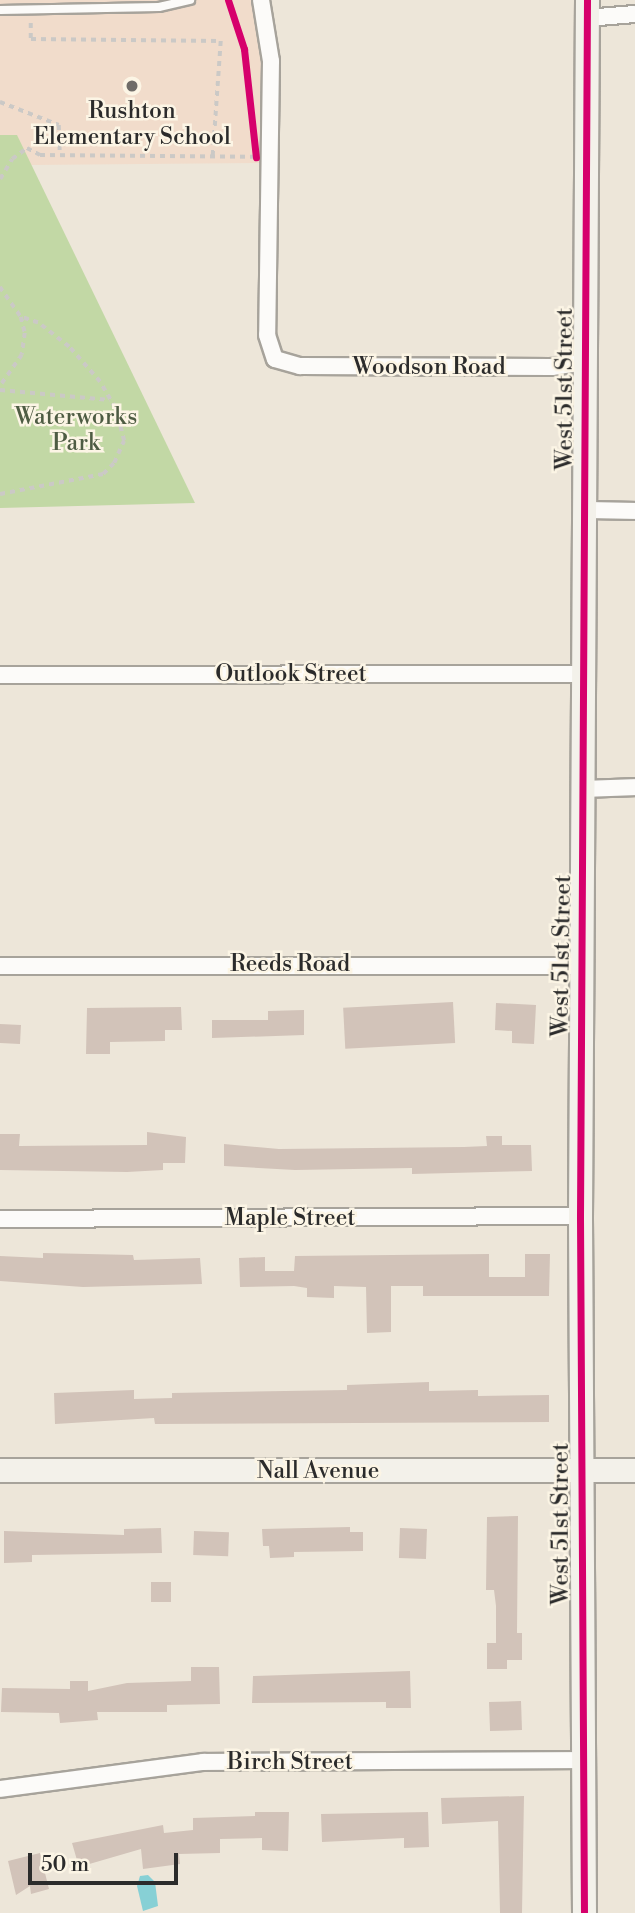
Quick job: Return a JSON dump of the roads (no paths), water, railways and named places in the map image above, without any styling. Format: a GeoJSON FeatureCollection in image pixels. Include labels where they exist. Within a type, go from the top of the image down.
{"type":"FeatureCollection","features":[{"type":"Feature","properties":{"kind":"street","name":"Woodson Road"},"geometry":{"type":"LineString","coordinates":[[261,0],[271,51],[267,335],[275,359],[300,366],[552,367],[584,362]]}},
{"type":"Feature","properties":{"kind":"street"},"geometry":{"type":"LineString","coordinates":[[587,9],[635,14]]}},
{"type":"Feature","properties":{"kind":"street","name":"West 51st Street"},"geometry":{"type":"LineString","coordinates":[[584,1913],[580,1216],[587,9]]}},
{"type":"Feature","properties":{"kind":"street"},"geometry":{"type":"LineString","coordinates":[[583,510],[635,511]]}},
{"type":"Feature","properties":{"kind":"street","name":"Outlook Street"},"geometry":{"type":"LineString","coordinates":[[0,675],[583,674]]}},
{"type":"Feature","properties":{"kind":"street"},"geometry":{"type":"LineString","coordinates":[[584,789],[635,788]]}},
{"type":"Feature","properties":{"kind":"street","name":"Reeds Road"},"geometry":{"type":"LineString","coordinates":[[0,966],[581,966]]}},
{"type":"Feature","properties":{"kind":"street","name":"Maple Street"},"geometry":{"type":"LineString","coordinates":[[0,1219],[580,1216]]}},
{"type":"Feature","properties":{"kind":"street","name":"Nall Avenue"},"geometry":{"type":"LineString","coordinates":[[0,1471],[635,1470]]}},
{"type":"Feature","properties":{"kind":"street","name":"Birch Street"},"geometry":{"type":"LineString","coordinates":[[0,1789],[203,1762],[583,1760]]}},
{"type":"Feature","properties":{"kind":"lane"},"geometry":{"type":"LineString","coordinates":[[57,0],[58,10]]}},
{"type":"Feature","properties":{"kind":"lane"},"geometry":{"type":"LineString","coordinates":[[0,10],[159,7],[187,1]]}},
{"type":"Feature","properties":{"kind":"water"},"geometry":{"type":"Polygon","coordinates":[[[148,1875],[155,1882],[158,1906],[143,1911],[137,1886],[140,1876],[148,1875]]]}},
{"type":"Feature","properties":{"kind":"place","name":"Rushton Elementary School"},"geometry":{"type":"Point","coordinates":[132,86]}},
{"type":"Feature","properties":{"kind":"park label","name":"Waterworks Park"},"geometry":{"type":"Point","coordinates":[76,430]}}]}
